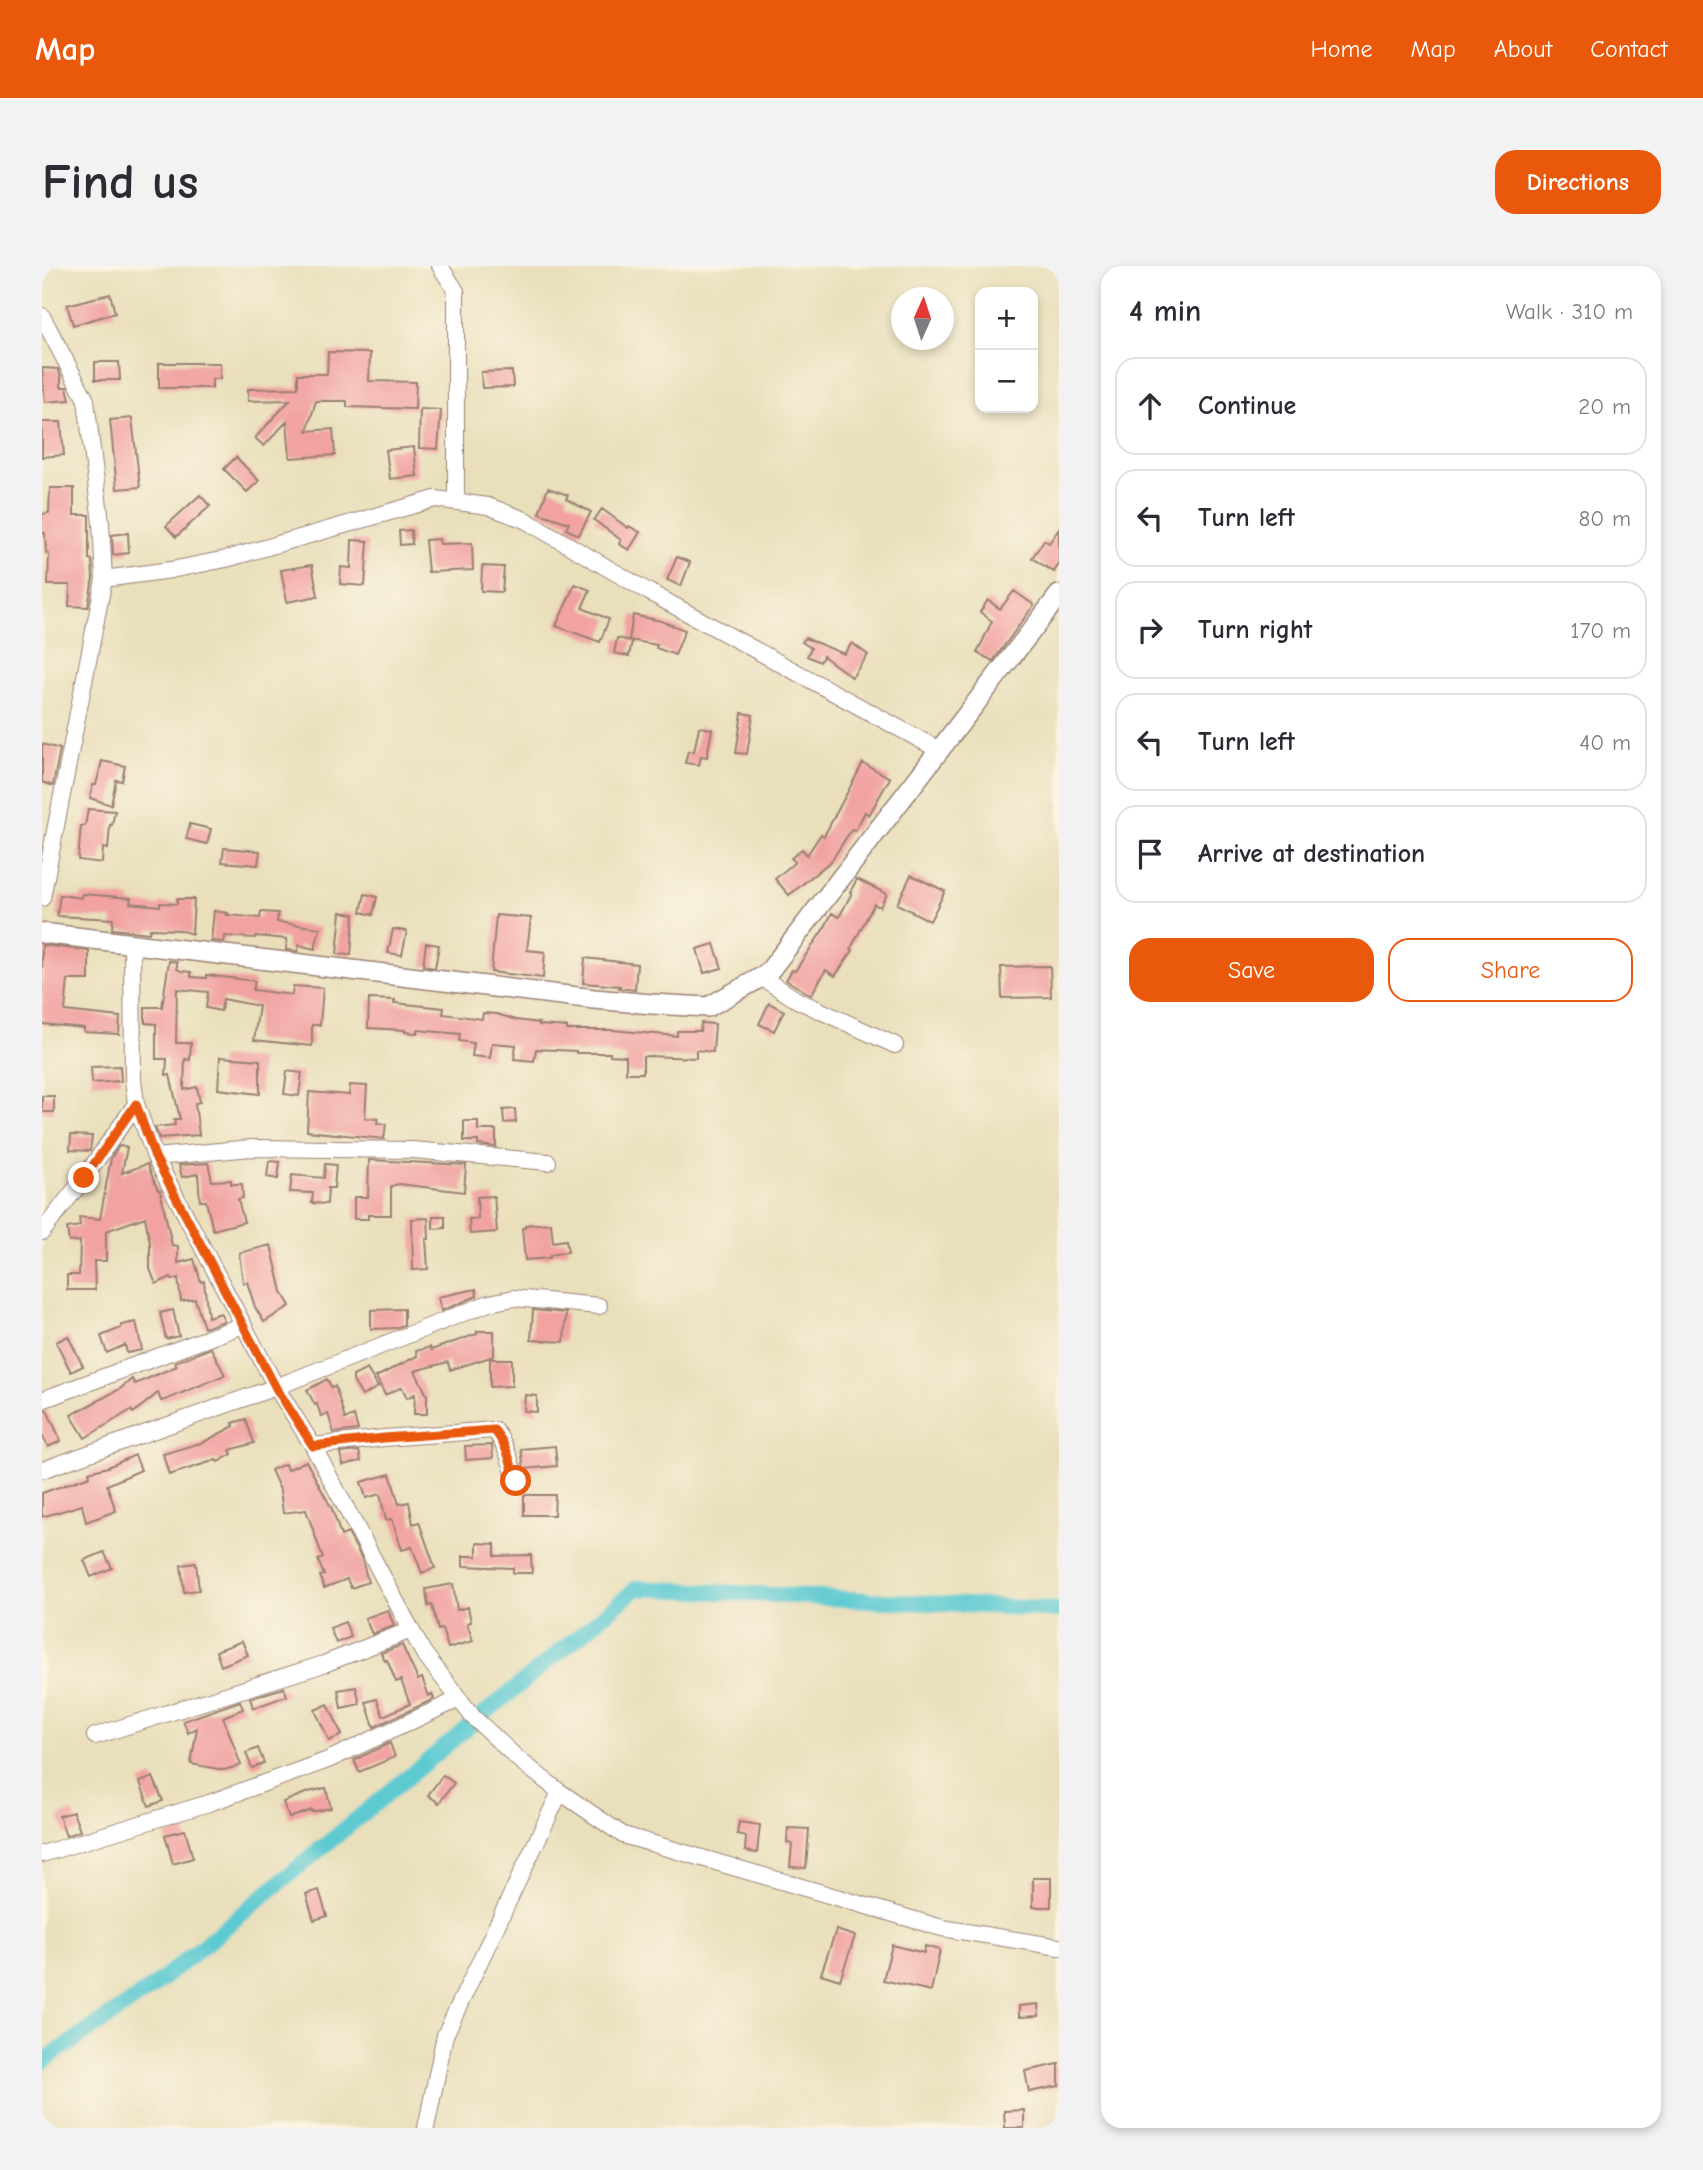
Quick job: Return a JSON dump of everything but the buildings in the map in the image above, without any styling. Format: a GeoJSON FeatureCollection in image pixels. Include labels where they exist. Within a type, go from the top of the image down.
{"type":"FeatureCollection","features":[{"type":"Feature","properties":{"kind":"street"},"geometry":{"type":"LineString","coordinates":[[440,266],[456,291],[456,502]]}},
{"type":"Feature","properties":{"kind":"street"},"geometry":{"type":"LineString","coordinates":[[42,316],[86,400],[101,523],[104,579],[42,898]]}},
{"type":"Feature","properties":{"kind":"street"},"geometry":{"type":"LineString","coordinates":[[104,579],[172,570],[226,559],[435,499],[488,506],[525,520],[649,592],[939,750]]}},
{"type":"Feature","properties":{"kind":"street"},"geometry":{"type":"LineString","coordinates":[[42,933],[594,999],[708,1007],[767,974],[1059,595]]}},
{"type":"Feature","properties":{"kind":"street"},"geometry":{"type":"LineString","coordinates":[[132,945],[133,1079],[136,1104],[155,1157],[276,1388],[313,1446],[411,1630],[423,1651],[477,1721],[518,1759],[560,1792],[623,1835],[942,1928],[1059,1947]]}},
{"type":"Feature","properties":{"kind":"street"},"geometry":{"type":"LineString","coordinates":[[761,977],[797,1000],[895,1045]]}},
{"type":"Feature","properties":{"kind":"street"},"geometry":{"type":"LineString","coordinates":[[42,1232],[136,1104]]}},
{"type":"Feature","properties":{"kind":"street"},"geometry":{"type":"LineString","coordinates":[[155,1157],[251,1148],[413,1150],[548,1162]]}},
{"type":"Feature","properties":{"kind":"street"},"geometry":{"type":"LineString","coordinates":[[42,1470],[276,1388],[489,1303],[514,1298],[599,1306]]}},
{"type":"Feature","properties":{"kind":"street"},"geometry":{"type":"LineString","coordinates":[[42,1400],[243,1325]]}},
{"type":"Feature","properties":{"kind":"street"},"geometry":{"type":"LineString","coordinates":[[313,1446],[494,1430],[505,1448],[516,1481]]}},
{"type":"Feature","properties":{"kind":"street"},"geometry":{"type":"LineString","coordinates":[[95,1736],[324,1664],[411,1630]]}},
{"type":"Feature","properties":{"kind":"street"},"geometry":{"type":"LineString","coordinates":[[42,1854],[209,1803],[328,1760],[459,1699]]}},
{"type":"Feature","properties":{"kind":"street"},"geometry":{"type":"LineString","coordinates":[[426,2128],[445,2035],[560,1792]]}},
{"type":"Feature","properties":{"kind":"waterway"},"geometry":{"type":"LineString","coordinates":[[42,2062],[153,1987],[637,1588],[1059,1610]]}},
{"type":"Feature","properties":{"kind":"route"},"geometry":{"type":"LineString","coordinates":[[84,1178],[136,1104],[155,1157],[276,1388],[313,1446],[494,1430],[501,1438],[516,1481]]}}]}
